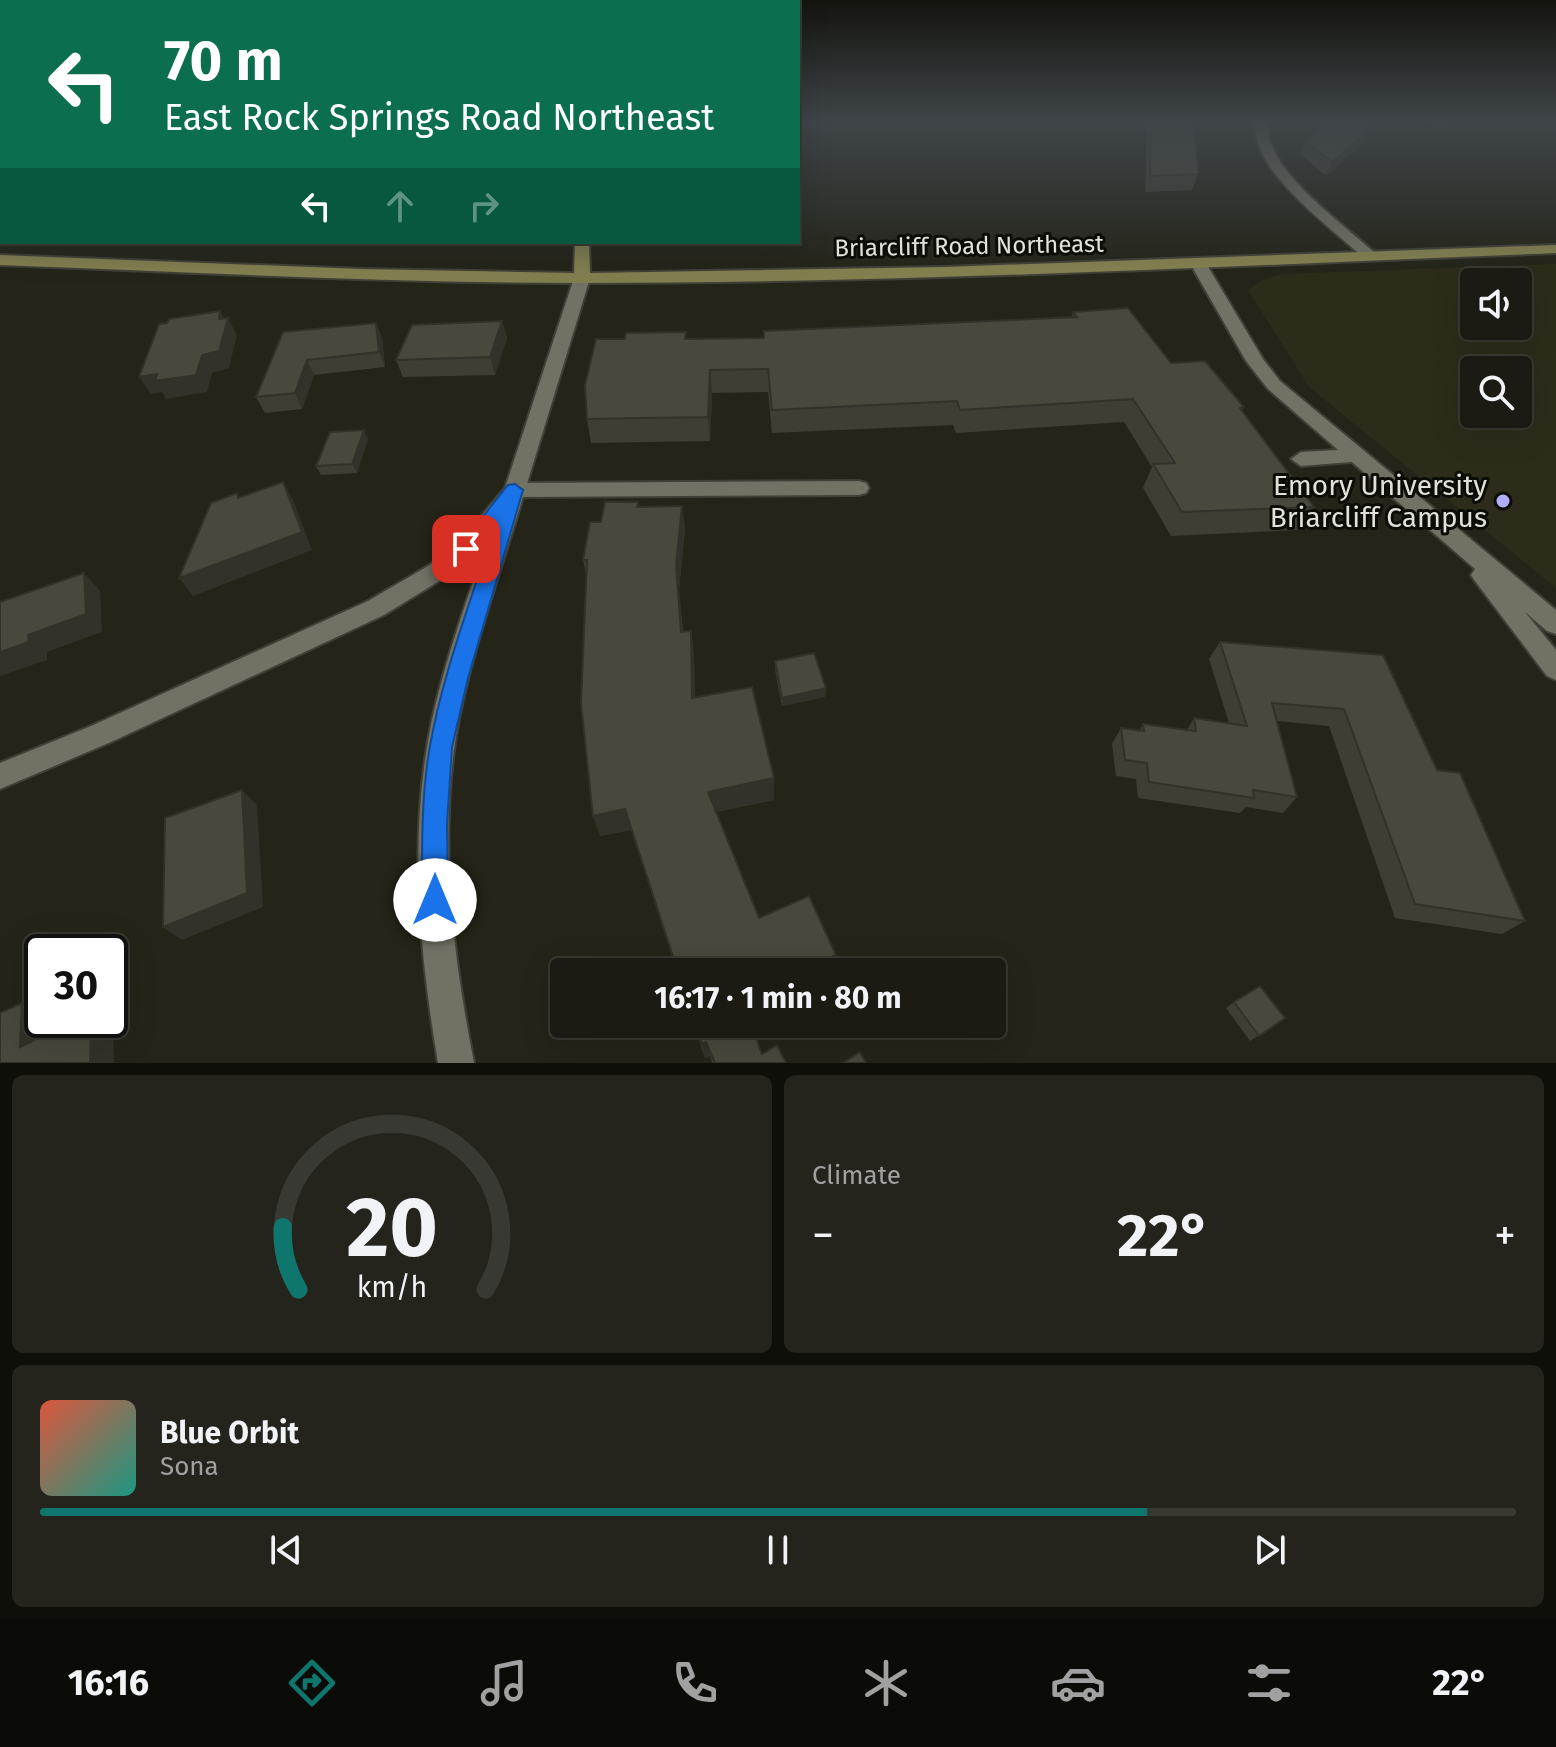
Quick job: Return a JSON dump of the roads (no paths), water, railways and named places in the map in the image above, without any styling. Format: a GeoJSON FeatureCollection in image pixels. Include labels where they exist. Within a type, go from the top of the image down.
{"type":"FeatureCollection","features":[{"type":"Feature","properties":{"kind":"main road"},"geometry":{"type":"LineString","coordinates":[[582,244],[582,278]]}},
{"type":"Feature","properties":{"kind":"main road","name":"Briarcliff Road Northeast"},"geometry":{"type":"LineString","coordinates":[[0,260],[301,274],[582,278],[1199,265],[1556,249]]}},
{"type":"Feature","properties":{"kind":"street"},"geometry":{"type":"LineString","coordinates":[[1282,171],[1370,256]]}},
{"type":"Feature","properties":{"kind":"street"},"geometry":{"type":"LineString","coordinates":[[1199,265],[1255,361],[1274,385],[1556,624]]}},
{"type":"Feature","properties":{"kind":"street"},"geometry":{"type":"LineString","coordinates":[[456,1063],[444,1003],[435,900],[435,824],[441,747],[457,678],[582,278]]}},
{"type":"Feature","properties":{"kind":"street"},"geometry":{"type":"LineString","coordinates":[[1301,459],[1356,456]]}},
{"type":"Feature","properties":{"kind":"street"},"geometry":{"type":"LineString","coordinates":[[0,776],[101,734],[376,608],[466,549],[515,490],[859,488]]}},
{"type":"Feature","properties":{"kind":"street"},"geometry":{"type":"LineString","coordinates":[[1457,541],[1556,669]]}},
{"type":"Feature","properties":{"kind":"place","name":"Emory University Briarcliff Campus"},"geometry":{"type":"Point","coordinates":[1503,501]}}]}
